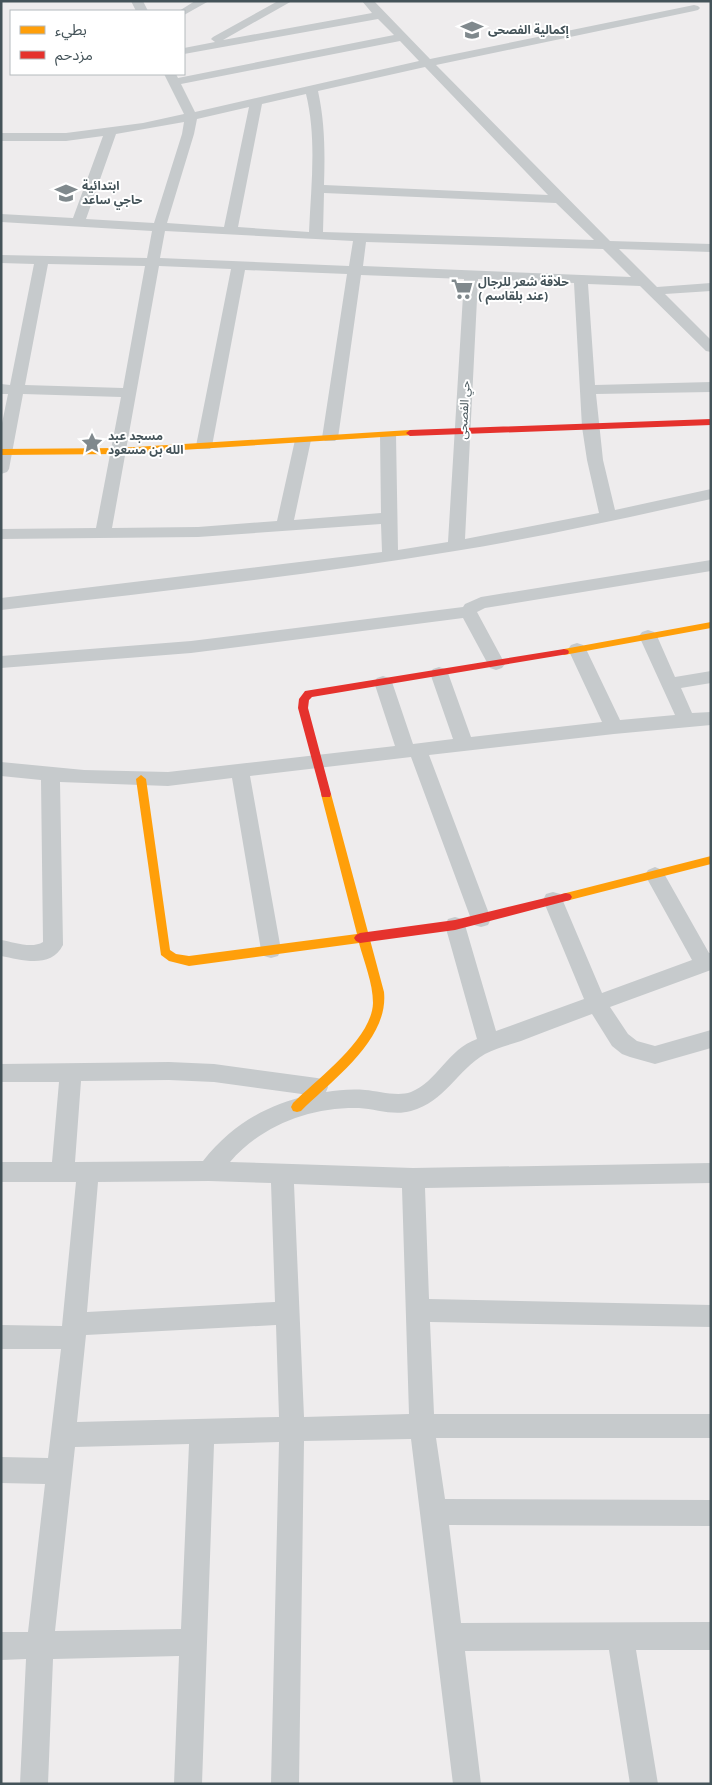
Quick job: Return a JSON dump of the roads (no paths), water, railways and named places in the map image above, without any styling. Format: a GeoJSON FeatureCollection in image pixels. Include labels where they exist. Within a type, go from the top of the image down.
{"type":"FeatureCollection","features":[{"type":"Feature","properties":{"kind":"street"},"geometry":{"type":"LineString","coordinates":[[185,11],[204,1]]}},
{"type":"Feature","properties":{"kind":"street"},"geometry":{"type":"LineString","coordinates":[[200,48],[287,1]]}},
{"type":"Feature","properties":{"kind":"street"},"geometry":{"type":"LineString","coordinates":[[367,1],[560,199],[711,348]]}},
{"type":"Feature","properties":{"kind":"street"},"geometry":{"type":"LineString","coordinates":[[1,137],[66,137],[111,132],[428,62],[694,8]]}},
{"type":"Feature","properties":{"kind":"street"},"geometry":{"type":"LineString","coordinates":[[185,52],[380,15]]}},
{"type":"Feature","properties":{"kind":"street"},"geometry":{"type":"LineString","coordinates":[[103,532],[159,228],[188,134],[191,115],[172,78],[403,37]]}},
{"type":"Feature","properties":{"kind":"street"},"geometry":{"type":"LineString","coordinates":[[311,89],[317,114],[316,236]]}},
{"type":"Feature","properties":{"kind":"street"},"geometry":{"type":"LineString","coordinates":[[230,232],[256,101]]}},
{"type":"Feature","properties":{"kind":"street"},"geometry":{"type":"LineString","coordinates":[[78,223],[111,132]]}},
{"type":"Feature","properties":{"kind":"street"},"geometry":{"type":"LineString","coordinates":[[317,189],[560,199]]}},
{"type":"Feature","properties":{"kind":"street"},"geometry":{"type":"LineString","coordinates":[[1,218],[316,236],[711,248]]}},
{"type":"Feature","properties":{"kind":"street"},"geometry":{"type":"LineString","coordinates":[[330,438],[360,237]]}},
{"type":"Feature","properties":{"kind":"street"},"geometry":{"type":"LineString","coordinates":[[1,259],[153,262],[471,274],[581,279],[648,286],[711,288]]}},
{"type":"Feature","properties":{"kind":"street"},"geometry":{"type":"LineString","coordinates":[[1,469],[9,390],[42,259]]}},
{"type":"Feature","properties":{"kind":"street"},"geometry":{"type":"LineString","coordinates":[[204,446],[239,265]]}},
{"type":"Feature","properties":{"kind":"street","name":"حي الفصحى"},"geometry":{"type":"LineString","coordinates":[[456,546],[464,430],[471,274]]}},
{"type":"Feature","properties":{"kind":"street"},"geometry":{"type":"LineString","coordinates":[[581,279],[590,427],[594,460],[608,517]]}},
{"type":"Feature","properties":{"kind":"street"},"geometry":{"type":"LineString","coordinates":[[588,390],[711,387]]}},
{"type":"Feature","properties":{"kind":"street"},"geometry":{"type":"LineString","coordinates":[[9,390],[130,393]]}},
{"type":"Feature","properties":{"kind":"street"},"geometry":{"type":"LineString","coordinates":[[3,452],[119,451],[464,430],[711,422]]}},
{"type":"Feature","properties":{"kind":"street"},"geometry":{"type":"LineString","coordinates":[[388,435],[390,556]]}},
{"type":"Feature","properties":{"kind":"street"},"geometry":{"type":"LineString","coordinates":[[284,527],[303,440]]}},
{"type":"Feature","properties":{"kind":"street"},"geometry":{"type":"LineString","coordinates":[[1,604],[288,570],[456,546],[608,517],[711,494]]}},
{"type":"Feature","properties":{"kind":"street"},"geometry":{"type":"LineString","coordinates":[[1,534],[198,532],[389,518]]}},
{"type":"Feature","properties":{"kind":"street"},"geometry":{"type":"LineString","coordinates":[[1,662],[191,647],[468,612],[471,608],[481,604],[711,565]]}},
{"type":"Feature","properties":{"kind":"street"},"geometry":{"type":"LineString","coordinates":[[468,612],[496,664]]}},
{"type":"Feature","properties":{"kind":"street"},"geometry":{"type":"LineString","coordinates":[[298,1107],[362,1038],[374,1022],[379,1009],[378,992],[303,708],[304,699],[309,694],[318,691],[496,664],[711,625]]}},
{"type":"Feature","properties":{"kind":"street"},"geometry":{"type":"LineString","coordinates":[[648,636],[686,720]]}},
{"type":"Feature","properties":{"kind":"street"},"geometry":{"type":"LineString","coordinates":[[577,649],[614,727]]}},
{"type":"Feature","properties":{"kind":"street"},"geometry":{"type":"LineString","coordinates":[[439,673],[464,744]]}},
{"type":"Feature","properties":{"kind":"street"},"geometry":{"type":"LineString","coordinates":[[670,684],[711,677]]}},
{"type":"Feature","properties":{"kind":"street"},"geometry":{"type":"LineString","coordinates":[[383,682],[481,918]]}},
{"type":"Feature","properties":{"kind":"street"},"geometry":{"type":"LineString","coordinates":[[1,768],[50,774],[168,779],[614,727],[711,718]]}},
{"type":"Feature","properties":{"kind":"street"},"geometry":{"type":"LineString","coordinates":[[240,772],[271,950]]}},
{"type":"Feature","properties":{"kind":"street"},"geometry":{"type":"LineString","coordinates":[[1,948],[34,953],[45,952],[53,945],[50,774]]}},
{"type":"Feature","properties":{"kind":"street"},"geometry":{"type":"LineString","coordinates":[[141,779],[165,952],[168,956],[189,961],[455,925],[711,860]]}},
{"type":"Feature","properties":{"kind":"street"},"geometry":{"type":"LineString","coordinates":[[209,1172],[224,1152],[251,1129],[298,1107],[330,1099],[359,1099],[395,1103],[417,1100],[434,1089],[462,1059],[479,1047],[708,962],[655,875]]}},
{"type":"Feature","properties":{"kind":"street"},"geometry":{"type":"LineString","coordinates":[[553,900],[596,1003],[620,1040],[630,1048],[655,1055],[711,1039]]}},
{"type":"Feature","properties":{"kind":"street"},"geometry":{"type":"LineString","coordinates":[[455,925],[488,1043]]}},
{"type":"Feature","properties":{"kind":"street"},"geometry":{"type":"LineString","coordinates":[[1,1073],[169,1071],[214,1073],[317,1087]]}},
{"type":"Feature","properties":{"kind":"street"},"geometry":{"type":"LineString","coordinates":[[34,1784],[40,1646],[74,1331],[75,1171],[71,1072]]}},
{"type":"Feature","properties":{"kind":"street"},"geometry":{"type":"LineString","coordinates":[[1,1172],[209,1172],[413,1178],[711,1173]]}},
{"type":"Feature","properties":{"kind":"street"},"geometry":{"type":"LineString","coordinates":[[282,1175],[292,1429],[285,1784]]}},
{"type":"Feature","properties":{"kind":"street"},"geometry":{"type":"LineString","coordinates":[[413,1178],[422,1426],[467,1784]]}},
{"type":"Feature","properties":{"kind":"street"},"geometry":{"type":"LineString","coordinates":[[418,1310],[711,1316]]}},
{"type":"Feature","properties":{"kind":"street"},"geometry":{"type":"LineString","coordinates":[[1,1337],[288,1313]]}},
{"type":"Feature","properties":{"kind":"street"},"geometry":{"type":"LineString","coordinates":[[64,1435],[422,1426],[711,1426]]}},
{"type":"Feature","properties":{"kind":"street"},"geometry":{"type":"LineString","coordinates":[[188,1784],[202,1432]]}},
{"type":"Feature","properties":{"kind":"street"},"geometry":{"type":"LineString","coordinates":[[1,1470],[60,1471]]}},
{"type":"Feature","properties":{"kind":"street"},"geometry":{"type":"LineString","coordinates":[[434,1512],[711,1513]]}},
{"type":"Feature","properties":{"kind":"street"},"geometry":{"type":"LineString","coordinates":[[620,1636],[644,1784]]}},
{"type":"Feature","properties":{"kind":"street"},"geometry":{"type":"LineString","coordinates":[[448,1637],[711,1636]]}},
{"type":"Feature","properties":{"kind":"street"},"geometry":{"type":"LineString","coordinates":[[1,1646],[193,1642]]}},
{"type":"Feature","properties":{"kind":"place","name":"إكمالية الفصحى"},"geometry":{"type":"Point","coordinates":[472,30]}},
{"type":"Feature","properties":{"kind":"place","name":"ابتدائية حاجي ساعد"},"geometry":{"type":"Point","coordinates":[66,193]}},
{"type":"Feature","properties":{"kind":"place","name":"حلاقة شعر للرجال ( عند بلقاسم)"},"geometry":{"type":"Point","coordinates":[462,289]}},
{"type":"Feature","properties":{"kind":"place","name":"مسجد عبد الله بن مسعود"},"geometry":{"type":"Point","coordinates":[92,443]}}]}
